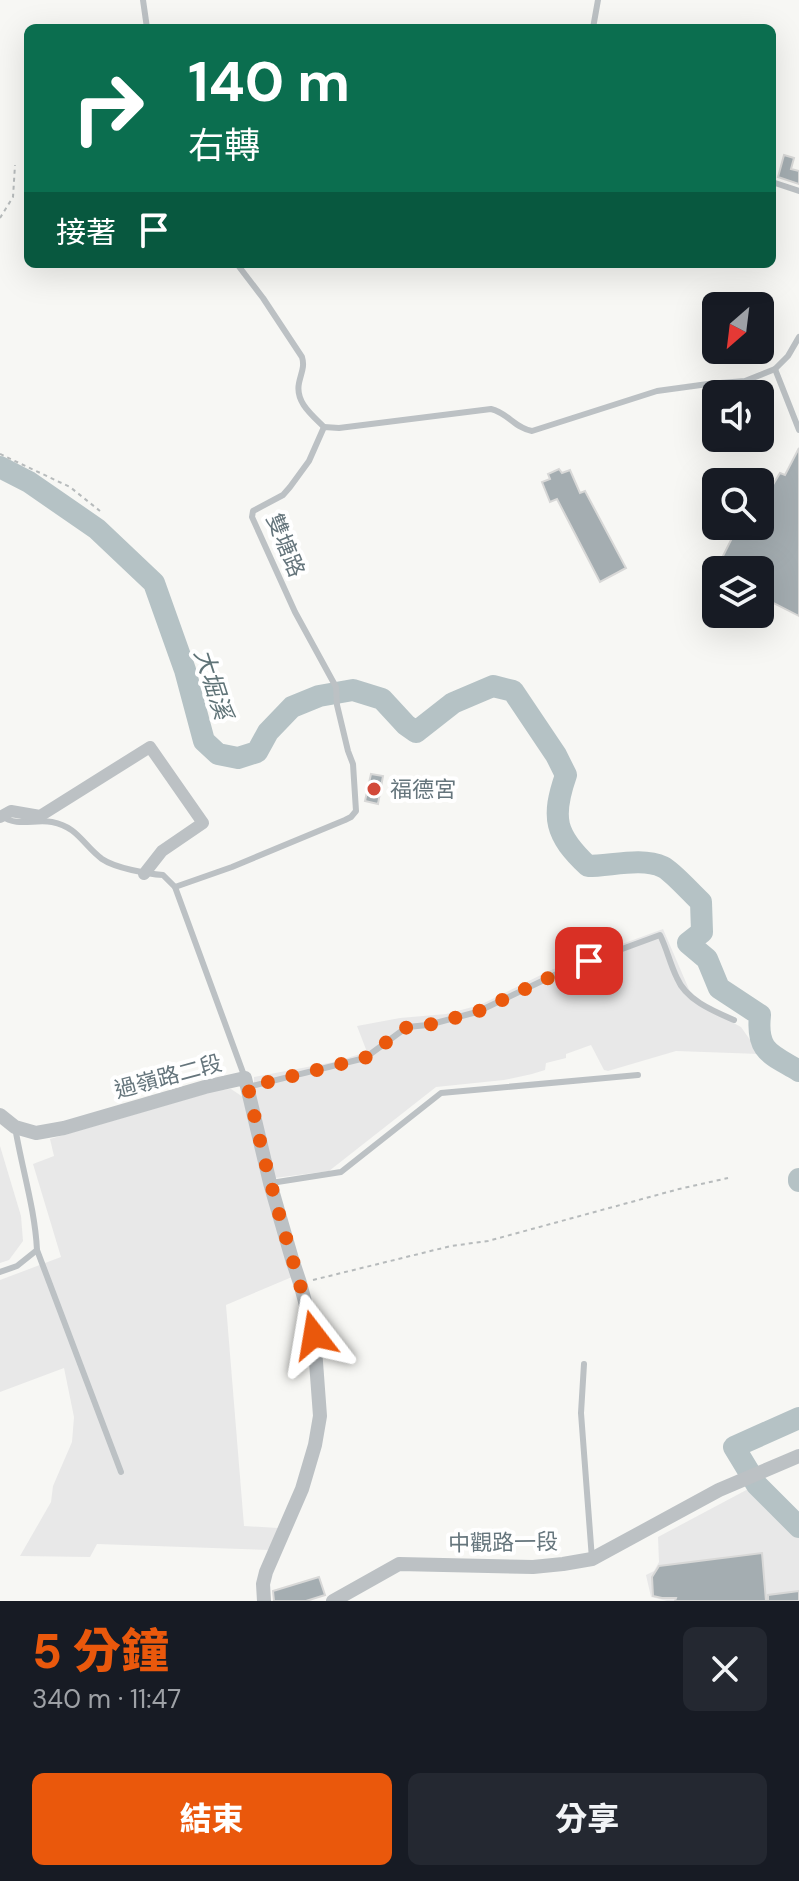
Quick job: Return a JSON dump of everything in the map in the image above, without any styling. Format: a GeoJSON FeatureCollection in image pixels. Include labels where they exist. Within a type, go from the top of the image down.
{"type":"FeatureCollection","features":[{"type":"Feature","properties":{"kind":"street"},"geometry":{"type":"LineString","coordinates":[[1,816],[11,811],[40,816],[150,747],[203,823],[162,851],[144,874]]}},
{"type":"Feature","properties":{"kind":"street","name":"過嶺路二段"},"geometry":{"type":"LineString","coordinates":[[15,1127],[36,1133],[64,1128],[205,1087],[246,1082],[270,1183],[314,1335],[320,1416],[302,1489],[266,1572],[264,1601]]}},
{"type":"Feature","properties":{"kind":"street"},"geometry":{"type":"LineString","coordinates":[[0,1115],[15,1127]]}},
{"type":"Feature","properties":{"kind":"street","name":"中觀路一段"},"geometry":{"type":"LineString","coordinates":[[335,1600],[399,1564],[533,1567],[592,1559],[719,1490],[799,1456]]}},
{"type":"Feature","properties":{"kind":"lane"},"geometry":{"type":"LineString","coordinates":[[143,0],[146,24]]}},
{"type":"Feature","properties":{"kind":"lane"},"geometry":{"type":"LineString","coordinates":[[594,24],[598,0]]}},
{"type":"Feature","properties":{"kind":"lane"},"geometry":{"type":"LineString","coordinates":[[776,183],[799,191]]}},
{"type":"Feature","properties":{"kind":"lane"},"geometry":{"type":"LineString","coordinates":[[240,268],[302,357],[305,366],[298,387],[299,399],[324,427],[339,428],[491,409],[532,431],[657,391],[745,381],[775,369],[788,356],[799,337]]}},
{"type":"Feature","properties":{"kind":"lane"},"geometry":{"type":"LineString","coordinates":[[775,369],[799,430]]}},
{"type":"Feature","properties":{"kind":"lane","name":"雙塘路"},"geometry":{"type":"LineString","coordinates":[[175,887],[232,867],[351,817],[356,811],[355,778],[337,705],[336,687],[295,612],[252,517],[253,511],[283,495],[300,476],[324,427]]}},
{"type":"Feature","properties":{"kind":"lane"},"geometry":{"type":"LineString","coordinates":[[1,816],[10,822],[52,822],[76,832],[103,860],[144,874],[163,875],[175,887],[246,1082],[365,1058],[407,1027],[428,1025],[477,1012],[565,970],[660,935],[683,989],[715,1012],[734,1020]]}},
{"type":"Feature","properties":{"kind":"lane"},"geometry":{"type":"LineString","coordinates":[[270,1183],[341,1172],[441,1093],[638,1075]]}},
{"type":"Feature","properties":{"kind":"lane"},"geometry":{"type":"LineString","coordinates":[[15,1127],[36,1223],[37,1250],[121,1472]]}},
{"type":"Feature","properties":{"kind":"lane"},"geometry":{"type":"LineString","coordinates":[[0,1272],[17,1266],[37,1250]]}},
{"type":"Feature","properties":{"kind":"lane"},"geometry":{"type":"LineString","coordinates":[[584,1364],[581,1413],[592,1559]]}},
{"type":"Feature","properties":{"kind":"path"},"geometry":{"type":"LineString","coordinates":[[0,218],[13,197],[15,165]]}},
{"type":"Feature","properties":{"kind":"path"},"geometry":{"type":"LineString","coordinates":[[0,454],[70,487],[100,511]]}},
{"type":"Feature","properties":{"kind":"path"},"geometry":{"type":"LineString","coordinates":[[300,1283],[451,1246],[488,1241],[728,1178]]}},
{"type":"Feature","properties":{"kind":"shaded area"},"geometry":{"type":"Polygon","coordinates":[[[663,929],[694,1001],[741,1027],[760,1054],[676,1051],[608,1071],[604,1070],[591,1045],[566,1054],[566,1058],[546,1063],[545,1070],[532,1074],[436,1087],[329,1171],[275,1178],[254,1094],[254,1077],[334,1062],[367,1052],[357,1026],[446,1014],[480,1005],[551,970],[663,929]]]}},
{"type":"Feature","properties":{"kind":"shaded area"},"geometry":{"type":"Polygon","coordinates":[[[231,1089],[243,1097],[292,1277],[226,1305],[244,1526],[278,1528],[270,1550],[97,1544],[90,1557],[20,1556],[51,1502],[53,1486],[72,1442],[74,1417],[64,1368],[0,1392],[0,1280],[61,1257],[33,1164],[54,1156],[50,1139],[218,1090],[231,1089]]]}},
{"type":"Feature","properties":{"kind":"shaded area"},"geometry":{"type":"Polygon","coordinates":[[[0,1146],[21,1216],[23,1241],[9,1260],[0,1263],[0,1146]]]}},
{"type":"Feature","properties":{"kind":"shaded area"},"geometry":{"type":"Polygon","coordinates":[[[752,1487],[799,1532],[799,1601],[667,1601],[651,1597],[646,1575],[654,1571],[659,1562],[658,1537],[752,1487]]]}},
{"type":"Feature","properties":{"kind":"building"},"geometry":{"type":"Polygon","coordinates":[[[784,155],[794,158],[791,169],[799,171],[799,184],[778,177],[784,155]]]}},
{"type":"Feature","properties":{"kind":"building"},"geometry":{"type":"Polygon","coordinates":[[[799,448],[799,616],[774,603],[774,556],[723,556],[731,540],[774,540],[774,483],[780,473],[785,475],[799,448]]]}},
{"type":"Feature","properties":{"kind":"building"},"geometry":{"type":"Polygon","coordinates":[[[559,469],[562,473],[570,470],[580,493],[585,491],[626,568],[600,582],[557,499],[550,502],[542,482],[550,479],[548,474],[559,469]]]}},
{"type":"Feature","properties":{"kind":"building","name":"福德宮"},"geometry":{"type":"Polygon","coordinates":[[[371,774],[383,776],[378,804],[365,801],[371,774]]]}},
{"type":"Feature","properties":{"kind":"building"},"geometry":{"type":"Polygon","coordinates":[[[762,1553],[766,1601],[675,1601],[676,1598],[653,1596],[652,1577],[659,1566],[762,1553]]]}},
{"type":"Feature","properties":{"kind":"building"},"geometry":{"type":"Polygon","coordinates":[[[319,1577],[325,1595],[306,1601],[274,1601],[273,1591],[319,1577]]]}},
{"type":"Feature","properties":{"kind":"building"},"geometry":{"type":"Polygon","coordinates":[[[799,1591],[799,1601],[768,1601],[768,1595],[799,1591]]]}},
{"type":"Feature","properties":{"kind":"waterway","name":"大堀溪"},"geometry":{"type":"LineString","coordinates":[[0,467],[29,482],[97,529],[154,583],[185,670],[204,741],[218,754],[238,758],[257,752],[268,732],[292,707],[319,696],[353,690],[382,699],[416,732],[453,703],[493,686],[513,691],[566,775],[558,815],[559,825],[569,845],[588,866],[636,862],[655,864],[682,883],[701,902],[702,932],[688,943],[707,959],[719,988],[760,1015],[760,1037],[768,1050],[799,1071]]}},
{"type":"Feature","properties":{"kind":"waterway","name":"大堀溪"},"geometry":{"type":"LineString","coordinates":[[799,1418],[734,1447],[757,1485],[799,1527]]}},
{"type":"Feature","properties":{"kind":"place","name":"福德宮"},"geometry":{"type":"Point","coordinates":[374,789]}},
{"type":"Feature","properties":{"kind":"route"},"geometry":{"type":"LineString","coordinates":[[314,1335],[270,1183],[248,1087],[365,1058],[407,1027],[428,1025],[477,1012],[589,961]]}}]}
